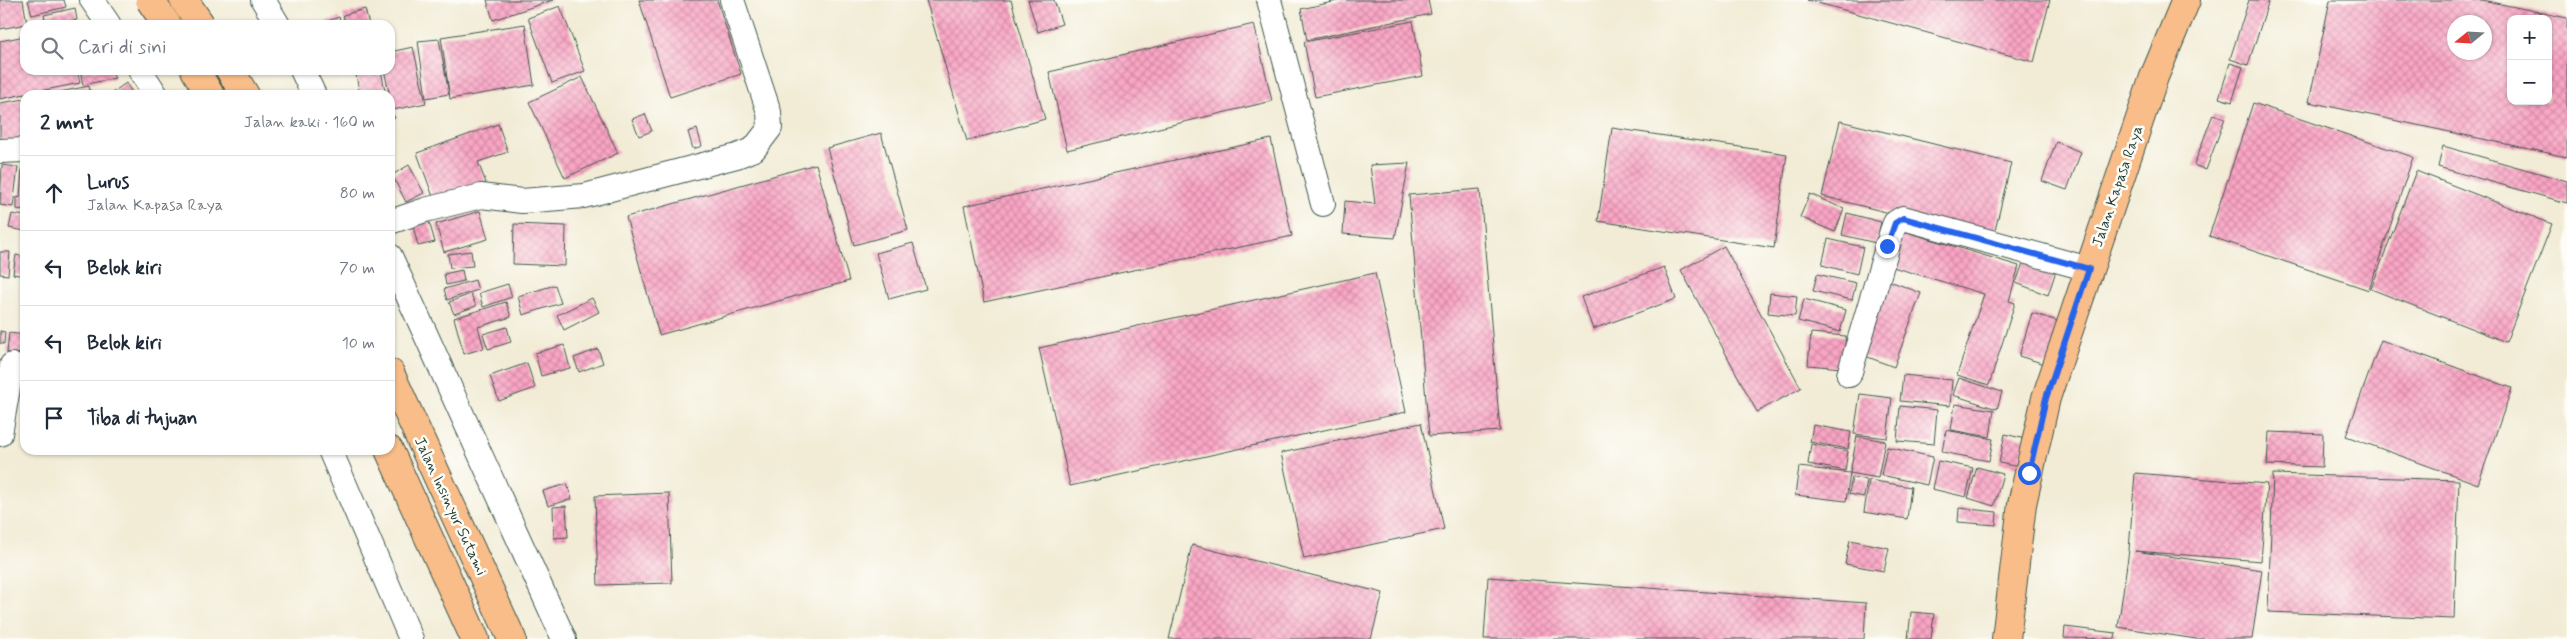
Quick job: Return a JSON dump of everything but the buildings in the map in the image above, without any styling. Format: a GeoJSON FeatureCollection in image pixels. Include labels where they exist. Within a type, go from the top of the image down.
{"type":"FeatureCollection","features":[{"type":"Feature","properties":{"kind":"main road"},"geometry":{"type":"LineString","coordinates":[[150,0],[164,20]]}},
{"type":"Feature","properties":{"kind":"main road"},"geometry":{"type":"LineString","coordinates":[[184,0],[198,20]]}},
{"type":"Feature","properties":{"kind":"main road","name":"Jalan Kapasa Raya"},"geometry":{"type":"LineString","coordinates":[[2006,639],[2022,504],[2046,398],[2154,77],[2186,0]]}},
{"type":"Feature","properties":{"kind":"main road"},"geometry":{"type":"LineString","coordinates":[[199,75],[207,90]]}},
{"type":"Feature","properties":{"kind":"main road"},"geometry":{"type":"LineString","coordinates":[[233,75],[242,90]]}},
{"type":"Feature","properties":{"kind":"main road","name":"Jalan Insinyur Sutami"},"geometry":{"type":"LineString","coordinates":[[395,384],[512,639]]}},
{"type":"Feature","properties":{"kind":"main road"},"geometry":{"type":"LineString","coordinates":[[391,455],[475,639]]}},
{"type":"Feature","properties":{"kind":"street"},"geometry":{"type":"LineString","coordinates":[[92,0],[106,20]]}},
{"type":"Feature","properties":{"kind":"street"},"geometry":{"type":"LineString","coordinates":[[170,20],[200,0]]}},
{"type":"Feature","properties":{"kind":"street"},"geometry":{"type":"LineString","coordinates":[[263,0],[275,20]]}},
{"type":"Feature","properties":{"kind":"street"},"geometry":{"type":"LineString","coordinates":[[395,220],[425,210],[481,196],[522,201],[584,196],[737,156],[754,148],[770,128],[769,112],[732,0]]}},
{"type":"Feature","properties":{"kind":"street"},"geometry":{"type":"LineString","coordinates":[[1269,0],[1323,204]]}},
{"type":"Feature","properties":{"kind":"street"},"geometry":{"type":"LineString","coordinates":[[143,75],[153,90]]}},
{"type":"Feature","properties":{"kind":"street"},"geometry":{"type":"LineString","coordinates":[[304,75],[312,90]]}},
{"type":"Feature","properties":{"kind":"street"},"geometry":{"type":"LineString","coordinates":[[0,152],[20,150]]}},
{"type":"Feature","properties":{"kind":"street"},"geometry":{"type":"LineString","coordinates":[[1849,375],[1892,231],[1899,219],[1903,218],[2089,269]]}},
{"type":"Feature","properties":{"kind":"street"},"geometry":{"type":"LineString","coordinates":[[395,267],[564,639]]}},
{"type":"Feature","properties":{"kind":"street"},"geometry":{"type":"LineString","coordinates":[[0,434],[12,365]]}},
{"type":"Feature","properties":{"kind":"street"},"geometry":{"type":"LineString","coordinates":[[332,455],[411,639]]}},
{"type":"Feature","properties":{"kind":"route"},"geometry":{"type":"LineString","coordinates":[[1887,246],[1895,223],[1903,218],[2089,269],[2046,398],[2029,473]]}}]}
